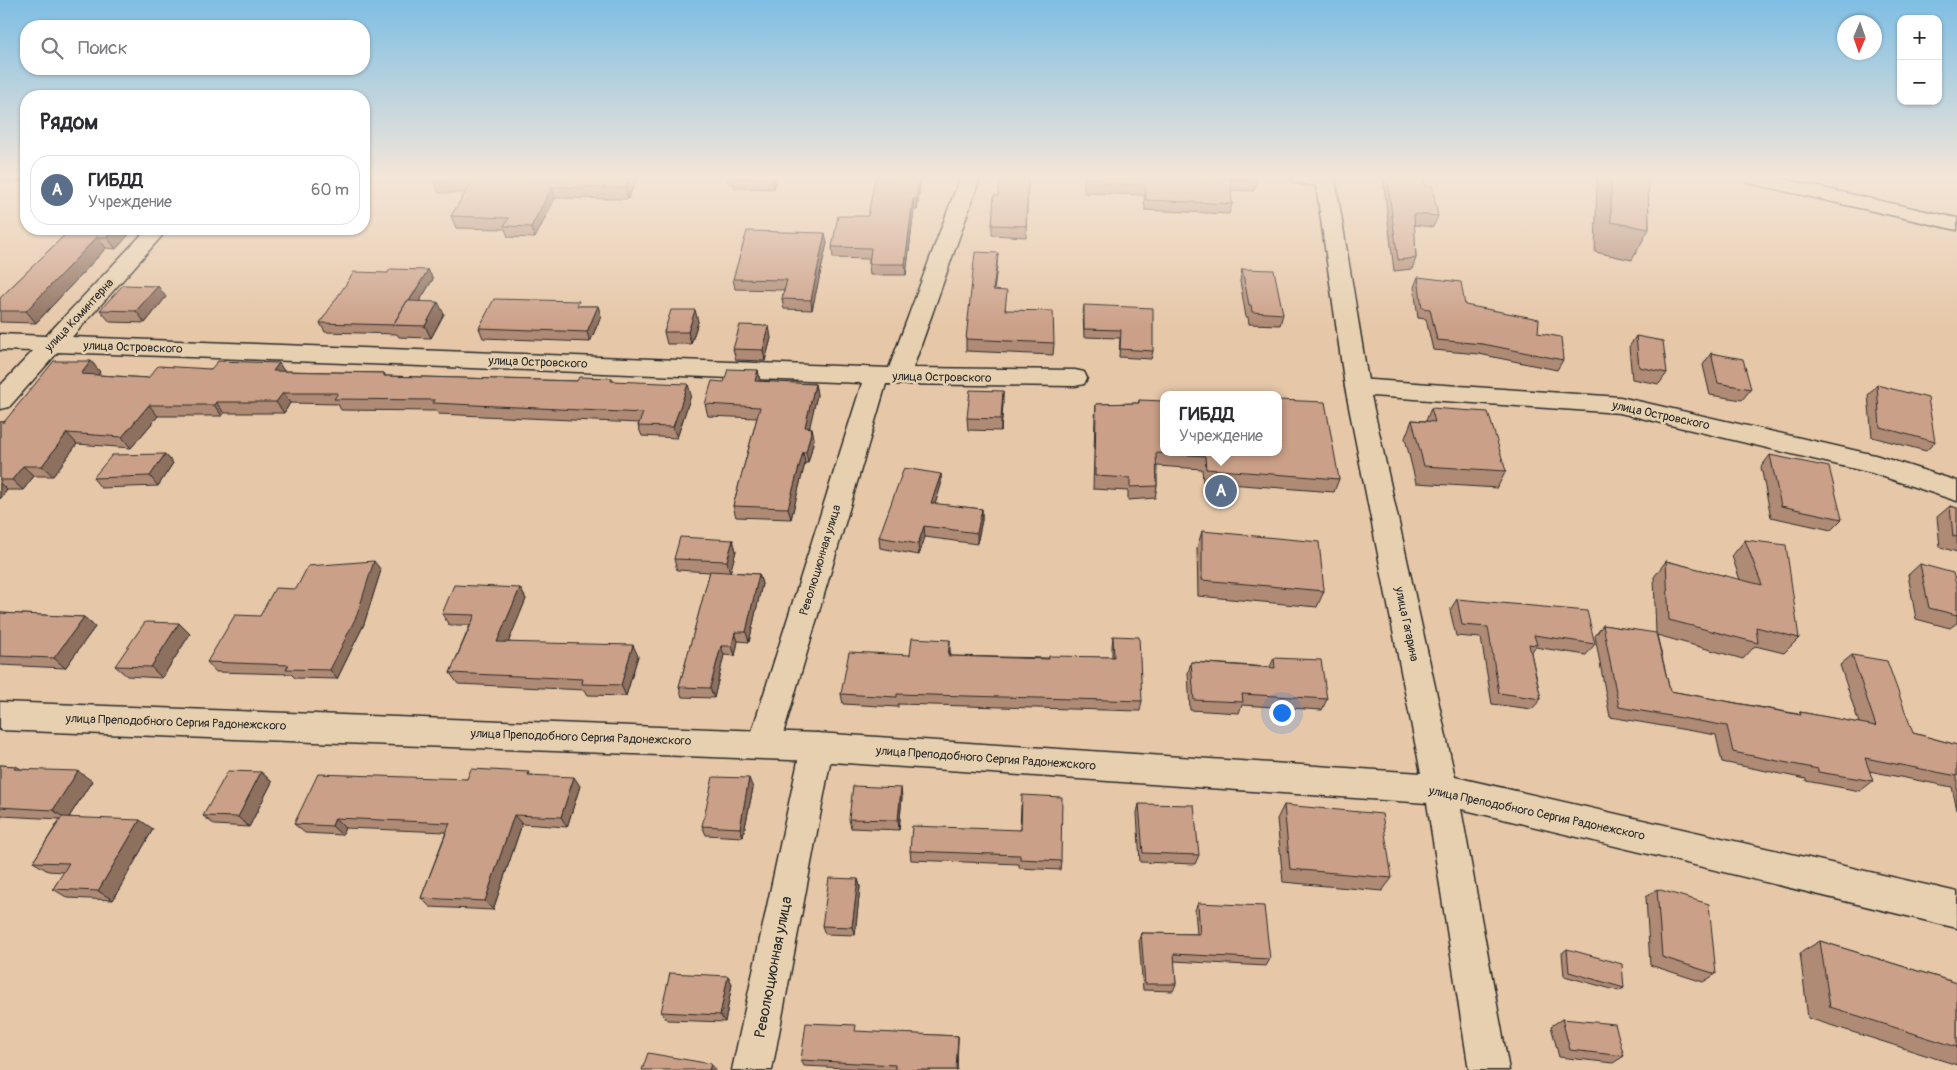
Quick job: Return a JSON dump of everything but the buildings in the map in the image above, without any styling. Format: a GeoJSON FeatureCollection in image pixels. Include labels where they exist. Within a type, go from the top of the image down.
{"type":"FeatureCollection","features":[{"type":"Feature","properties":{"kind":"street","name":"Революционная улица"},"geometry":{"type":"LineString","coordinates":[[764,744],[887,376],[949,228]]}},
{"type":"Feature","properties":{"kind":"street","name":"улица Гагарина"},"geometry":{"type":"LineString","coordinates":[[1327,228],[1357,387],[1441,789],[1489,1070]]}},
{"type":"Feature","properties":{"kind":"street","name":"улица Коминтерна"},"geometry":{"type":"LineString","coordinates":[[0,401],[153,235]]}},
{"type":"Feature","properties":{"kind":"street","name":"улица Островского"},"geometry":{"type":"LineString","coordinates":[[0,342],[887,376],[1076,378]]}},
{"type":"Feature","properties":{"kind":"street","name":"улица Островского"},"geometry":{"type":"LineString","coordinates":[[1357,387],[1620,404],[1875,464],[1957,491]]}},
{"type":"Feature","properties":{"kind":"street","name":"улица Преподобного Сергия Радонежского"},"geometry":{"type":"LineString","coordinates":[[0,716],[764,744],[1441,789],[1957,910]]}},
{"type":"Feature","properties":{"kind":"street","name":"Революционная улица"},"geometry":{"type":"LineString","coordinates":[[752,1070],[817,747]]}},
{"type":"Feature","properties":{"kind":"place","name":"ГИБДД"},"geometry":{"type":"Point","coordinates":[1221,491]}}]}
